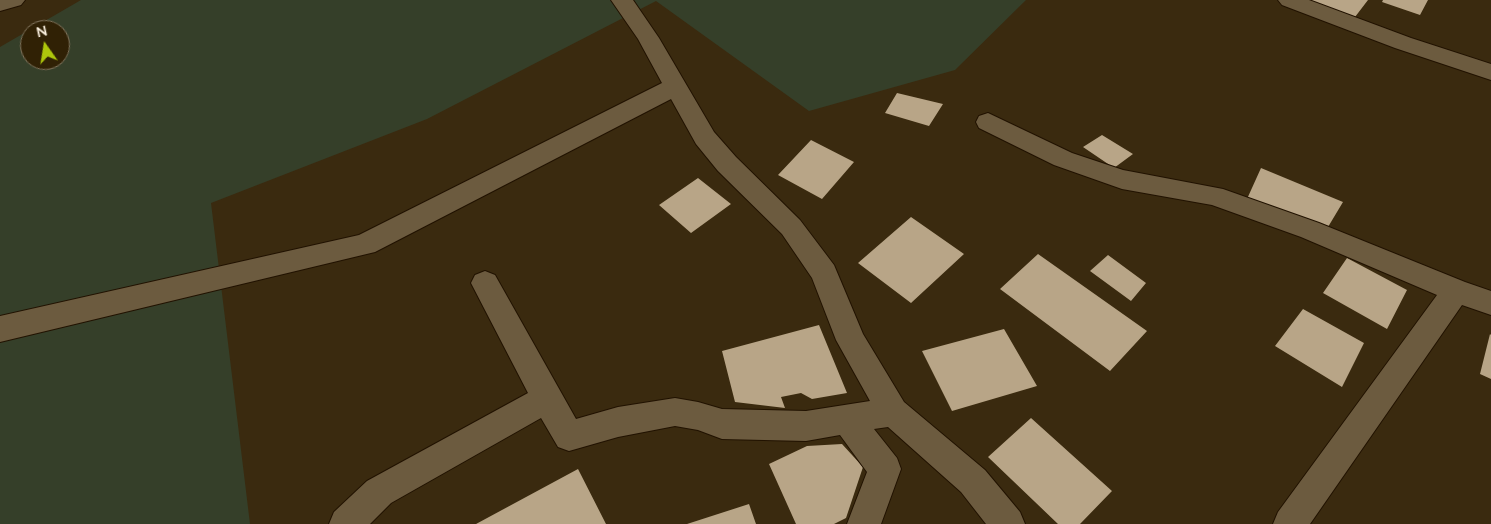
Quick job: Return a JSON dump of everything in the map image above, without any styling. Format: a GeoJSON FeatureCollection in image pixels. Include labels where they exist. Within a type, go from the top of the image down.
{"type":"FeatureCollection","features":[{"type":"Feature","properties":{"kind":"street"},"geometry":{"type":"LineString","coordinates":[[0,4],[14,0]]}},
{"type":"Feature","properties":{"kind":"street"},"geometry":{"type":"LineString","coordinates":[[622,0],[648,38],[705,138],[727,164],[791,226],[824,274],[851,340],[893,412],[972,481],[1008,524]]}},
{"type":"Feature","properties":{"kind":"street"},"geometry":{"type":"LineString","coordinates":[[1289,0],[1402,44],[1491,72]]}},
{"type":"Feature","properties":{"kind":"street"},"geometry":{"type":"LineString","coordinates":[[0,329],[365,244],[676,86]]}},
{"type":"Feature","properties":{"kind":"street"},"geometry":{"type":"LineString","coordinates":[[988,122],[1063,159],[1122,179],[1214,196],[1310,230],[1456,291],[1491,303]]}},
{"type":"Feature","properties":{"kind":"street"},"geometry":{"type":"LineString","coordinates":[[485,283],[569,436],[618,422],[675,412],[698,416],[722,424],[806,426],[893,412]]}},
{"type":"Feature","properties":{"kind":"street"},"geometry":{"type":"LineString","coordinates":[[1290,524],[1456,291]]}},
{"type":"Feature","properties":{"kind":"street"},"geometry":{"type":"LineString","coordinates":[[346,524],[379,492],[547,399]]}},
{"type":"Feature","properties":{"kind":"street"},"geometry":{"type":"LineString","coordinates":[[847,420],[885,469],[864,524]]}},
{"type":"Feature","properties":{"kind":"green space"},"geometry":{"type":"Polygon","coordinates":[[[81,0],[1026,0],[955,70],[809,111],[656,1],[427,119],[211,203],[250,524],[0,524],[0,47],[20,35],[20,70],[70,70],[70,20],[47,20],[81,0]]]}},
{"type":"Feature","properties":{"kind":"building"},"geometry":{"type":"Polygon","coordinates":[[[1308,0],[1368,0],[1355,17],[1308,0]]]}},
{"type":"Feature","properties":{"kind":"building"},"geometry":{"type":"Polygon","coordinates":[[[1383,0],[1428,0],[1420,15],[1382,2],[1383,0]]]}},
{"type":"Feature","properties":{"kind":"building"},"geometry":{"type":"Polygon","coordinates":[[[897,93],[943,104],[929,126],[885,113],[897,93]]]}},
{"type":"Feature","properties":{"kind":"building"},"geometry":{"type":"Polygon","coordinates":[[[1102,135],[1133,154],[1114,168],[1083,147],[1102,135]]]}},
{"type":"Feature","properties":{"kind":"building"},"geometry":{"type":"Polygon","coordinates":[[[811,140],[854,162],[822,199],[778,175],[811,140]]]}},
{"type":"Feature","properties":{"kind":"building"},"geometry":{"type":"Polygon","coordinates":[[[1261,168],[1343,202],[1328,227],[1247,199],[1261,168]]]}},
{"type":"Feature","properties":{"kind":"building"},"geometry":{"type":"Polygon","coordinates":[[[698,178],[731,204],[691,233],[659,205],[698,178]]]}},
{"type":"Feature","properties":{"kind":"building"},"geometry":{"type":"Polygon","coordinates":[[[911,217],[964,254],[911,303],[858,263],[911,217]]]}},
{"type":"Feature","properties":{"kind":"building"},"geometry":{"type":"Polygon","coordinates":[[[1038,254],[1147,331],[1110,371],[1000,289],[1038,254]]]}},
{"type":"Feature","properties":{"kind":"building"},"geometry":{"type":"Polygon","coordinates":[[[1108,255],[1146,283],[1131,301],[1090,271],[1108,255]]]}},
{"type":"Feature","properties":{"kind":"building"},"geometry":{"type":"Polygon","coordinates":[[[1347,258],[1407,290],[1387,329],[1323,293],[1347,258]]]}},
{"type":"Feature","properties":{"kind":"building"},"geometry":{"type":"Polygon","coordinates":[[[1303,309],[1364,343],[1342,387],[1275,346],[1303,309]]]}},
{"type":"Feature","properties":{"kind":"building"},"geometry":{"type":"Polygon","coordinates":[[[819,325],[847,393],[812,399],[801,393],[781,397],[785,408],[735,402],[722,351],[819,325]]]}},
{"type":"Feature","properties":{"kind":"building"},"geometry":{"type":"Polygon","coordinates":[[[1004,329],[1037,386],[952,411],[922,351],[1004,329]]]}},
{"type":"Feature","properties":{"kind":"building"},"geometry":{"type":"Polygon","coordinates":[[[1491,335],[1491,379],[1480,374],[1491,335]]]}},
{"type":"Feature","properties":{"kind":"building"},"geometry":{"type":"Polygon","coordinates":[[[1031,418],[1112,491],[1080,524],[1058,524],[988,457],[1031,418]]]}},
{"type":"Feature","properties":{"kind":"building"},"geometry":{"type":"Polygon","coordinates":[[[842,444],[863,467],[846,518],[834,524],[796,524],[769,464],[807,446],[842,444]]]}},
{"type":"Feature","properties":{"kind":"building"},"geometry":{"type":"Polygon","coordinates":[[[578,469],[606,524],[476,524],[578,469]]]}},
{"type":"Feature","properties":{"kind":"building"},"geometry":{"type":"Polygon","coordinates":[[[749,504],[756,524],[687,524],[749,504]]]}}]}
